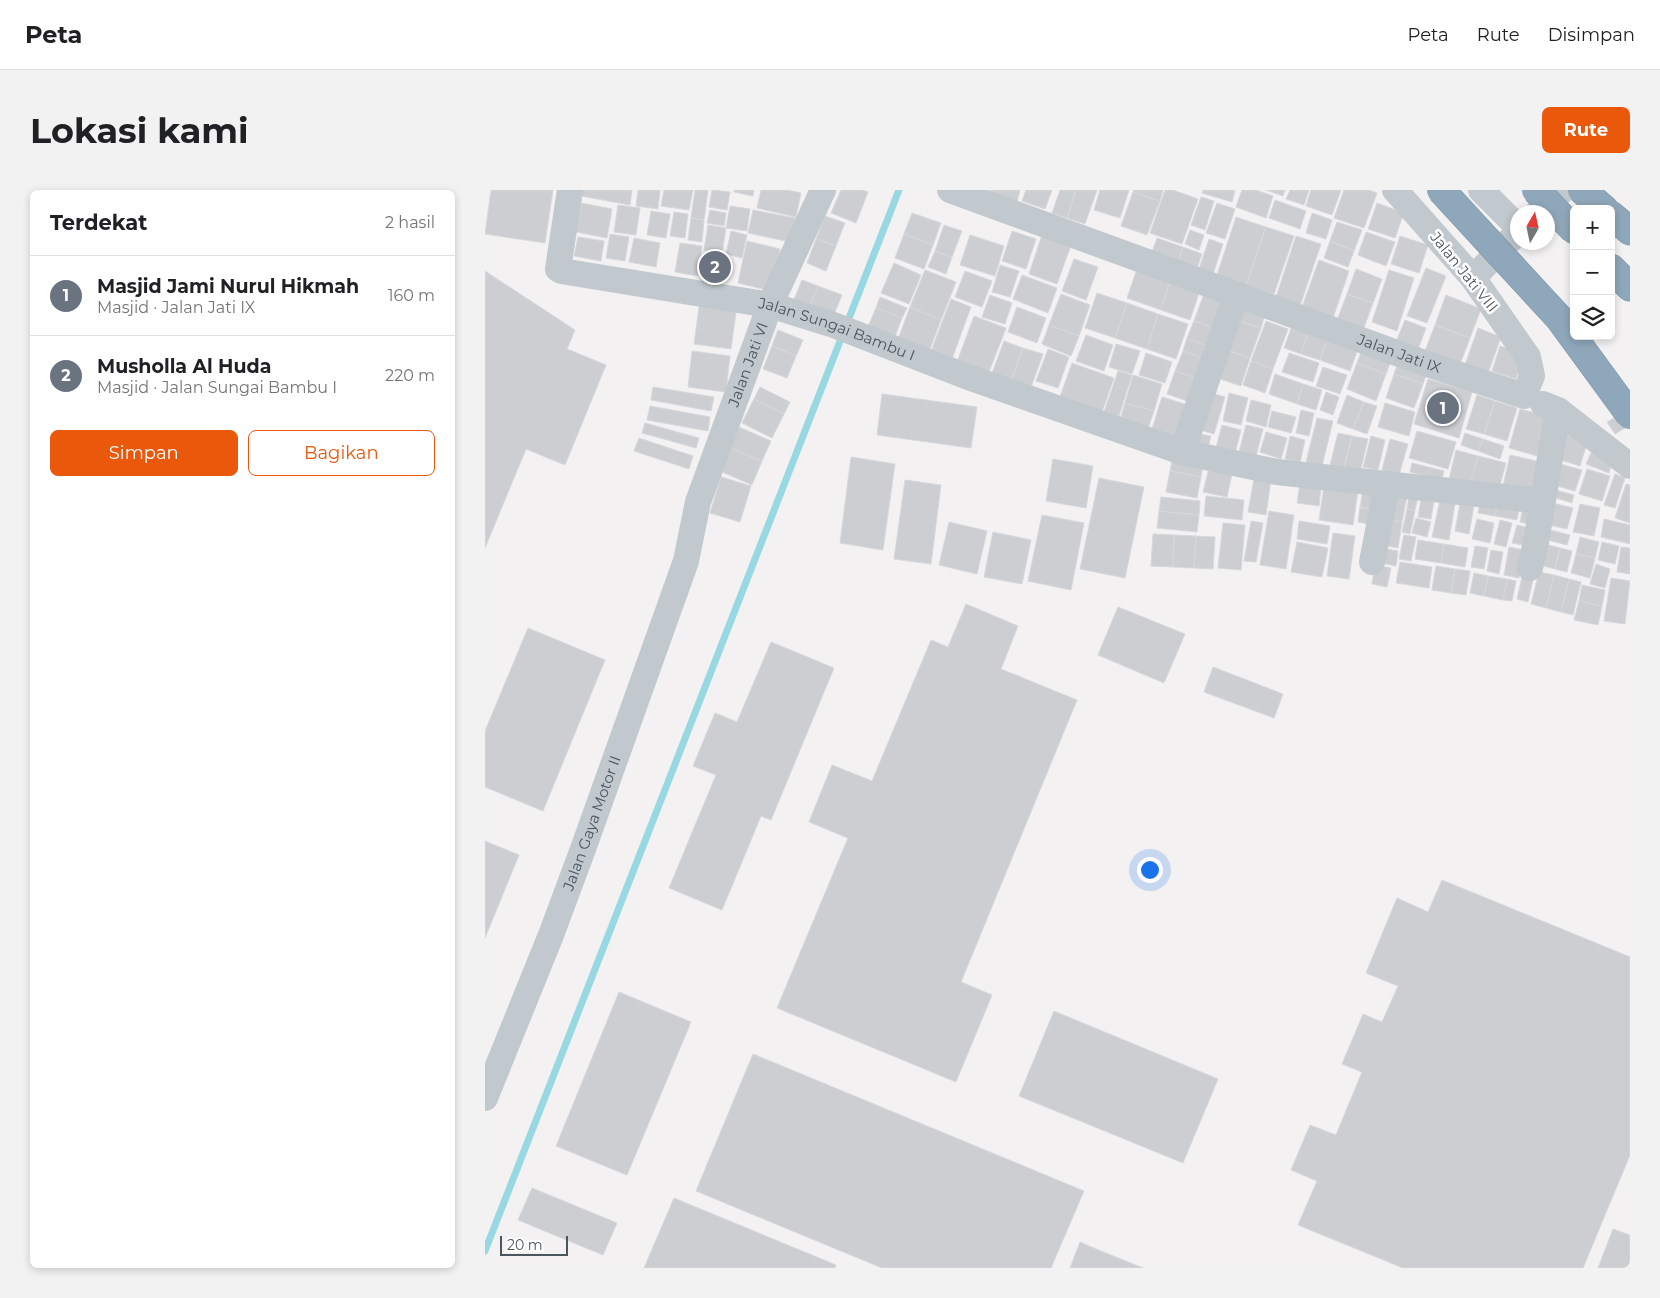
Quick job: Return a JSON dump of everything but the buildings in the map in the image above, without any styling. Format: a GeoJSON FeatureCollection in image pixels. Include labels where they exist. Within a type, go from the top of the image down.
{"type":"FeatureCollection","features":[{"type":"Feature","properties":{"kind":"highway"},"geometry":{"type":"LineString","coordinates":[[1441,190],[1559,318],[1630,415]]}},
{"type":"Feature","properties":{"kind":"highway"},"geometry":{"type":"LineString","coordinates":[[1536,190],[1570,226]]}},
{"type":"Feature","properties":{"kind":"highway"},"geometry":{"type":"LineString","coordinates":[[1582,190],[1599,205]]}},
{"type":"Feature","properties":{"kind":"highway"},"geometry":{"type":"LineString","coordinates":[[1615,218],[1630,231]]}},
{"type":"Feature","properties":{"kind":"highway"},"geometry":{"type":"LineString","coordinates":[[1615,272],[1630,287]]}},
{"type":"Feature","properties":{"kind":"street","name":"Jalan Sungai Bambu I"},"geometry":{"type":"LineString","coordinates":[[570,190],[558,269],[561,271],[770,305],[831,324],[968,377],[1182,452],[1277,472],[1542,501]]}},
{"type":"Feature","properties":{"kind":"street","name":"Jalan Jati VI"},"geometry":{"type":"LineString","coordinates":[[690,546],[699,502],[770,305],[823,190]]}},
{"type":"Feature","properties":{"kind":"street","name":"Jalan Jati IX"},"geometry":{"type":"LineString","coordinates":[[950,190],[1427,364],[1524,396],[1558,410],[1630,466]]}},
{"type":"Feature","properties":{"kind":"street","name":"Jalan Jati VIII"},"geometry":{"type":"LineString","coordinates":[[1395,190],[1473,278],[1528,357],[1532,376],[1524,396]]}},
{"type":"Feature","properties":{"kind":"street"},"geometry":{"type":"LineString","coordinates":[[1481,190],[1510,219]]}},
{"type":"Feature","properties":{"kind":"street"},"geometry":{"type":"LineString","coordinates":[[1547,205],[1563,190]]}},
{"type":"Feature","properties":{"kind":"street"},"geometry":{"type":"LineString","coordinates":[[1473,278],[1510,240]]}},
{"type":"Feature","properties":{"kind":"street"},"geometry":{"type":"LineString","coordinates":[[1182,452],[1236,295]]}},
{"type":"Feature","properties":{"kind":"street"},"geometry":{"type":"LineString","coordinates":[[1530,568],[1558,410]]}},
{"type":"Feature","properties":{"kind":"street"},"geometry":{"type":"LineString","coordinates":[[1372,562],[1387,485]]}},
{"type":"Feature","properties":{"kind":"street","name":"Jalan Gaya Motor II"},"geometry":{"type":"LineString","coordinates":[[485,1098],[551,935],[583,849],[690,546]]}},
{"type":"Feature","properties":{"kind":"waterway"},"geometry":{"type":"LineString","coordinates":[[485,1251],[899,190]]}},
{"type":"Feature","properties":{"kind":"place","name":"Musholla Al Huda"},"geometry":{"type":"Point","coordinates":[715,267]}},
{"type":"Feature","properties":{"kind":"place","name":"Masjid Jami Nurul Hikmah"},"geometry":{"type":"Point","coordinates":[1443,408]}}]}
